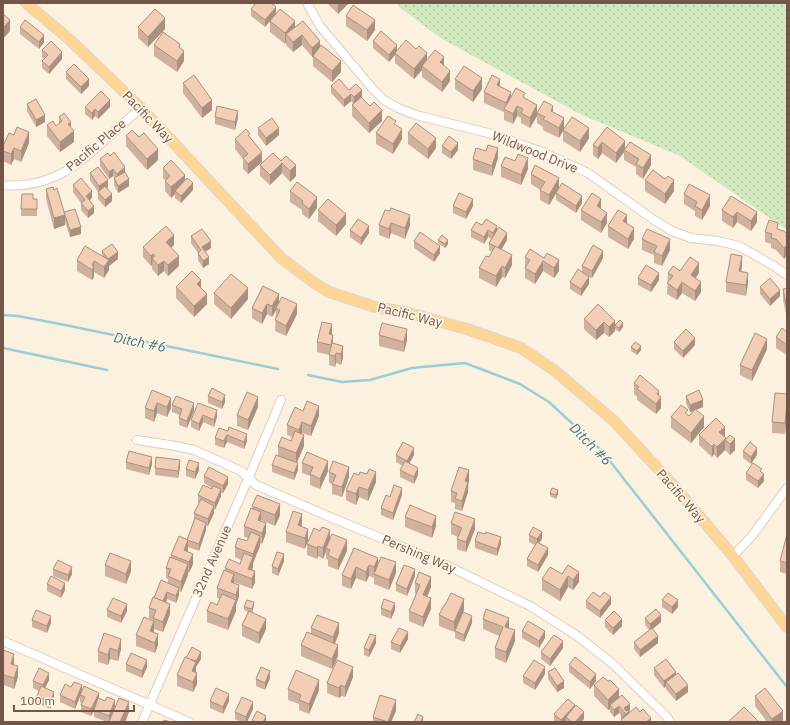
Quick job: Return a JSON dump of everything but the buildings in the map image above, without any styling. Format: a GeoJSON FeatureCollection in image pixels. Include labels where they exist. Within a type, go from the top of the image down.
{"type":"FeatureCollection","features":[{"type":"Feature","properties":{"kind":"main road","name":"Pacific Way"},"geometry":{"type":"LineString","coordinates":[[26,3],[69,39],[140,108],[281,258],[313,282],[329,292],[375,307],[405,312],[470,330],[521,348],[554,370],[614,421],[672,484],[733,556],[787,627]]}},
{"type":"Feature","properties":{"kind":"street","name":"Wildwood Drive"},"geometry":{"type":"LineString","coordinates":[[307,3],[320,26],[372,88],[384,100],[398,108],[416,115],[492,134],[542,152],[588,173],[672,231],[691,238],[718,241],[739,246],[787,275]]}},
{"type":"Feature","properties":{"kind":"street","name":"Pacific Place"},"geometry":{"type":"LineString","coordinates":[[3,185],[14,186],[36,183],[69,170],[140,108]]}},
{"type":"Feature","properties":{"kind":"street","name":"32nd Avenue"},"geometry":{"type":"LineString","coordinates":[[142,722],[281,400]]}},
{"type":"Feature","properties":{"kind":"street","name":"Pershing Way"},"geometry":{"type":"LineString","coordinates":[[137,440],[194,450],[241,471],[256,485],[444,564],[530,606],[576,635],[612,664],[670,722]]}},
{"type":"Feature","properties":{"kind":"street"},"geometry":{"type":"LineString","coordinates":[[733,556],[752,536],[787,488]]}},
{"type":"Feature","properties":{"kind":"street"},"geometry":{"type":"LineString","coordinates":[[3,641],[188,722]]}},
{"type":"Feature","properties":{"kind":"green space"},"geometry":{"type":"Polygon","coordinates":[[[397,3],[787,3],[787,230],[680,156],[582,115],[442,39],[399,7],[397,3]]]}},
{"type":"Feature","properties":{"kind":"waterway","name":"Ditch #6"},"geometry":{"type":"LineString","coordinates":[[3,315],[18,316],[65,325],[278,369]]}},
{"type":"Feature","properties":{"kind":"waterway"},"geometry":{"type":"LineString","coordinates":[[3,348],[107,370]]}},
{"type":"Feature","properties":{"kind":"waterway","name":"Ditch #6"},"geometry":{"type":"LineString","coordinates":[[308,375],[342,382],[370,380],[412,368],[465,363],[520,384],[549,402],[602,451],[787,687]]}}]}
